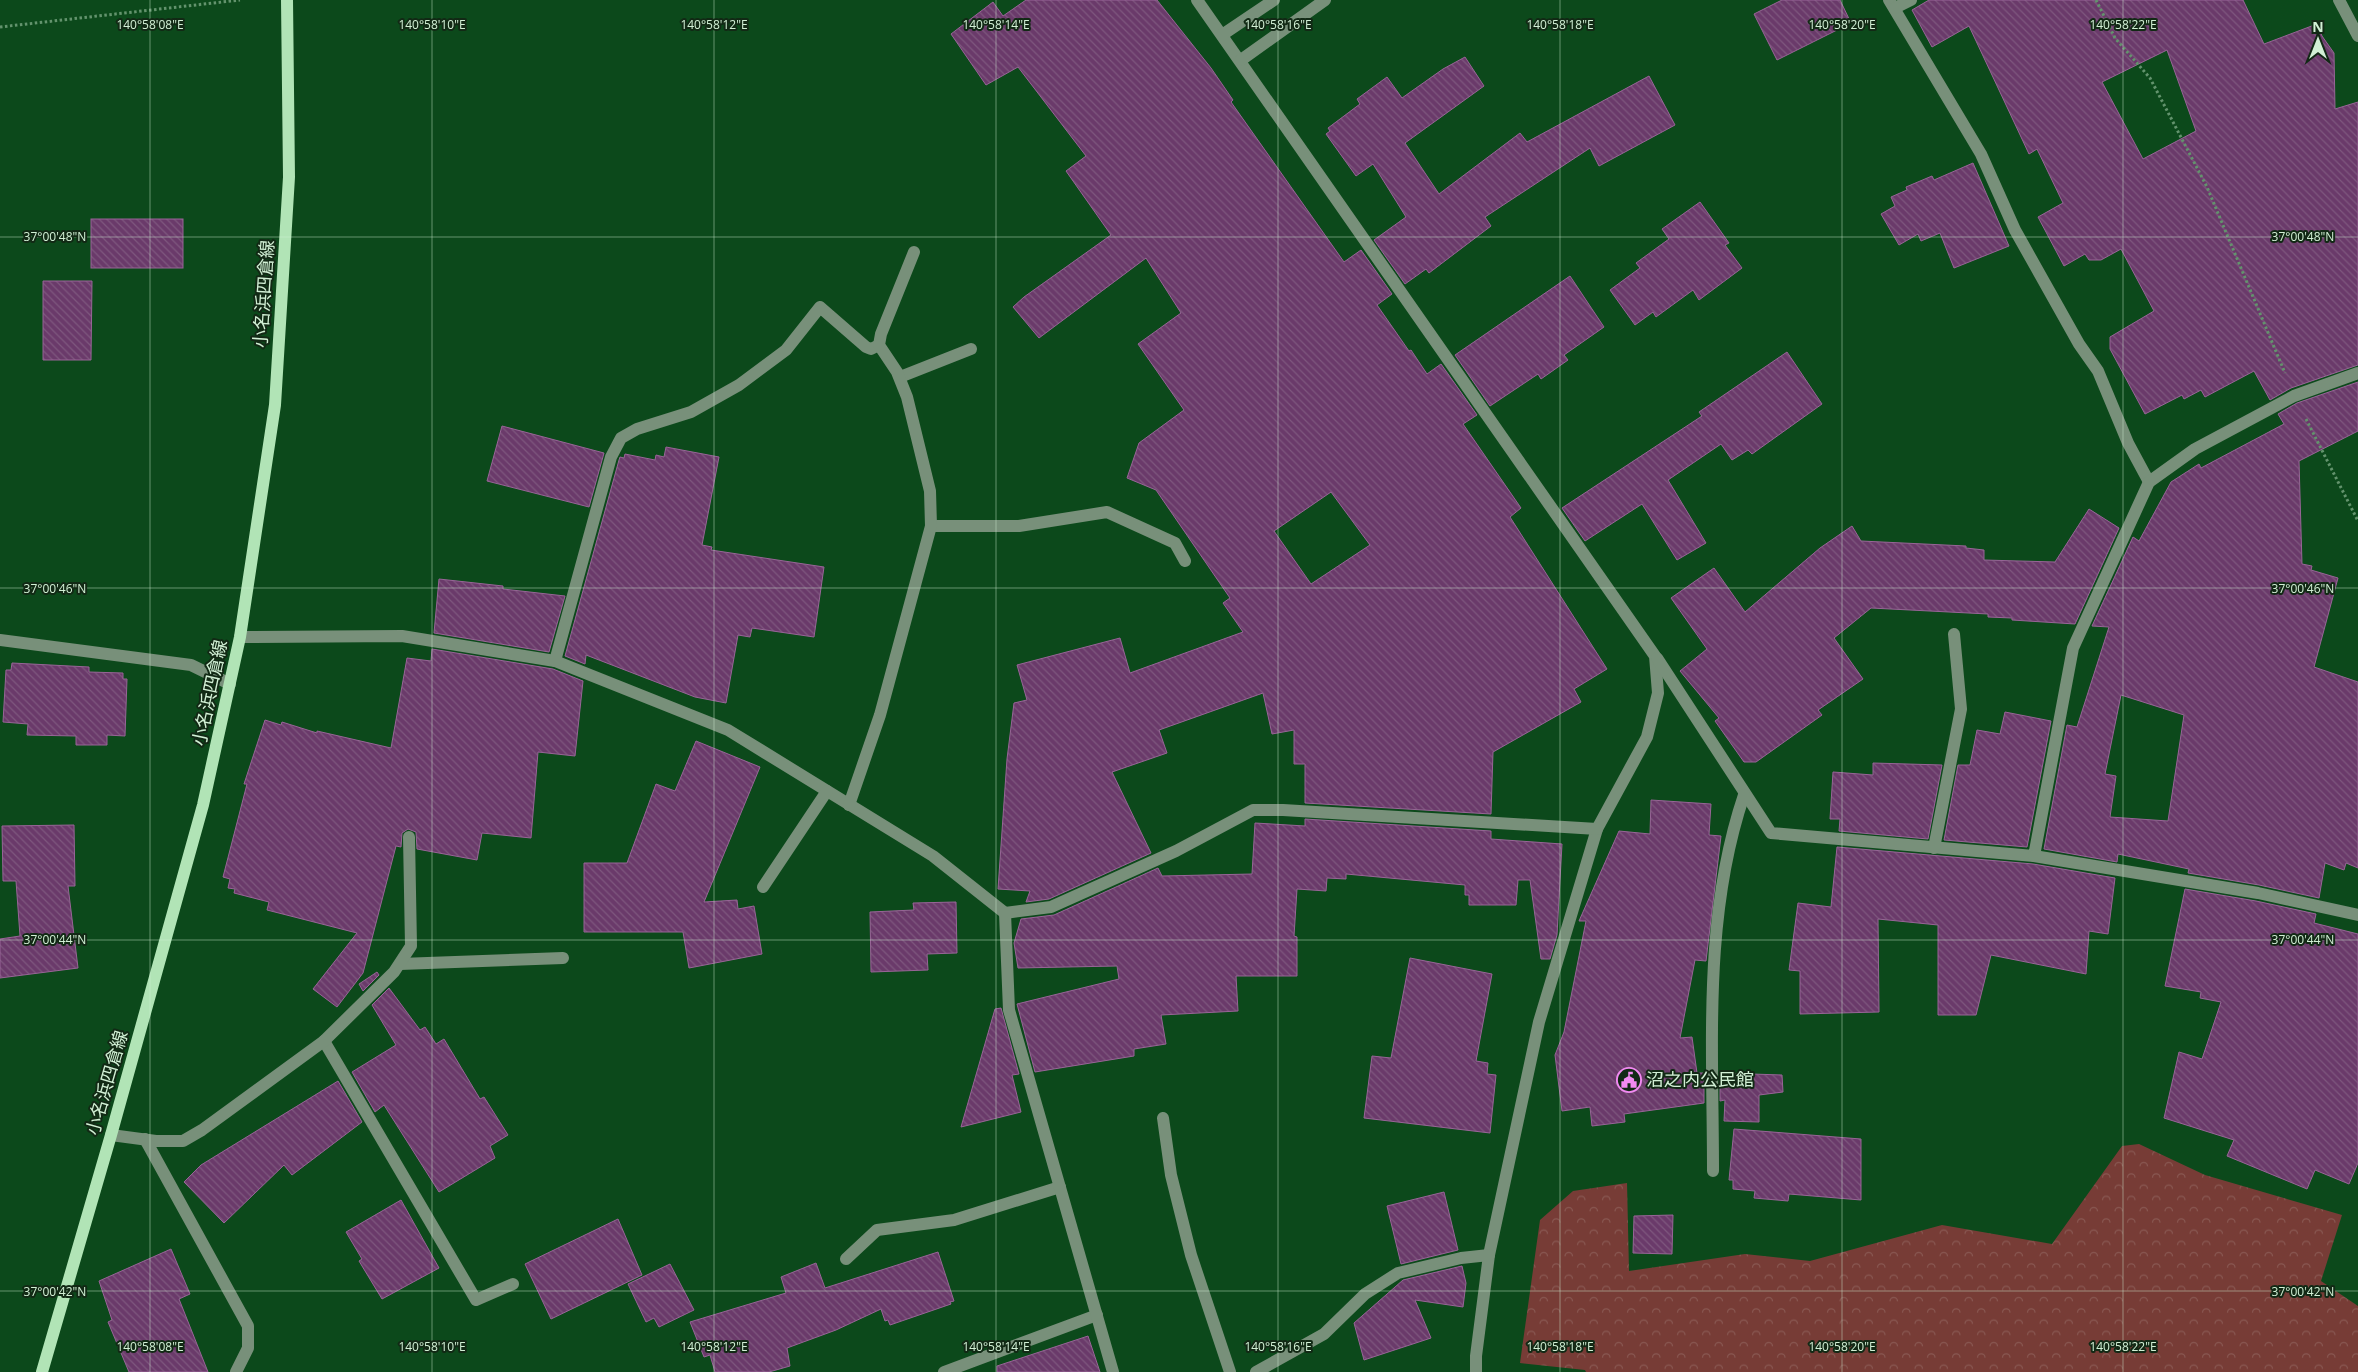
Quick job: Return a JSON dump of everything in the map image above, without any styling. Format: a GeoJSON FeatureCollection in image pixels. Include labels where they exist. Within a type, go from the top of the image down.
{"type":"FeatureCollection","features":[{"type":"Feature","properties":{"kind":"main road","name":"小名浜四倉線"},"geometry":{"type":"LineString","coordinates":[[42,1372],[111,1136],[203,805],[240,637],[275,405],[290,177],[287,0]]}},
{"type":"Feature","properties":{"kind":"street"},"geometry":{"type":"LineString","coordinates":[[1197,0],[1241,60],[1655,656],[1744,795],[1771,833],[2034,856],[2258,893],[2358,915]]}},
{"type":"Feature","properties":{"kind":"street"},"geometry":{"type":"LineString","coordinates":[[1222,35],[1274,0]]}},
{"type":"Feature","properties":{"kind":"street"},"geometry":{"type":"LineString","coordinates":[[1241,60],[1325,0]]}},
{"type":"Feature","properties":{"kind":"street"},"geometry":{"type":"LineString","coordinates":[[1911,0],[1892,4],[1981,154],[2015,230],[2079,344],[2098,371],[2128,443],[2149,482]]}},
{"type":"Feature","properties":{"kind":"street"},"geometry":{"type":"LineString","coordinates":[[2339,0],[2358,36]]}},
{"type":"Feature","properties":{"kind":"street"},"geometry":{"type":"LineString","coordinates":[[849,805],[880,715],[931,526],[930,491],[907,397],[900,377],[879,345],[880,334],[914,252]]}},
{"type":"Feature","properties":{"kind":"street"},"geometry":{"type":"LineString","coordinates":[[555,661],[611,457],[621,438],[637,430],[691,412],[740,384],[786,350],[820,307],[866,347],[871,349],[879,345]]}},
{"type":"Feature","properties":{"kind":"street"},"geometry":{"type":"LineString","coordinates":[[900,377],[971,349]]}},
{"type":"Feature","properties":{"kind":"street"},"geometry":{"type":"LineString","coordinates":[[2034,856],[2073,648],[2149,482],[2195,449],[2294,396],[2358,373]]}},
{"type":"Feature","properties":{"kind":"street"},"geometry":{"type":"LineString","coordinates":[[931,526],[1019,526],[1107,512],[1175,543],[1185,561]]}},
{"type":"Feature","properties":{"kind":"street"},"geometry":{"type":"LineString","coordinates":[[1934,848],[1961,709],[1954,634]]}},
{"type":"Feature","properties":{"kind":"street"},"geometry":{"type":"LineString","coordinates":[[240,637],[402,636],[555,661],[728,730],[933,856],[1005,913],[1051,907],[1176,851],[1253,810],[1283,810],[1597,829]]}},
{"type":"Feature","properties":{"kind":"street"},"geometry":{"type":"LineString","coordinates":[[0,640],[191,665],[230,684]]}},
{"type":"Feature","properties":{"kind":"street"},"geometry":{"type":"LineString","coordinates":[[1476,1372],[1476,1356],[1489,1255],[1538,1022],[1597,829],[1647,737],[1658,693],[1655,656]]}},
{"type":"Feature","properties":{"kind":"street"},"geometry":{"type":"LineString","coordinates":[[763,887],[827,791]]}},
{"type":"Feature","properties":{"kind":"street"},"geometry":{"type":"LineString","coordinates":[[1713,1171],[1716,924],[1720,891],[1734,824],[1744,795]]}},
{"type":"Feature","properties":{"kind":"street"},"geometry":{"type":"LineString","coordinates":[[111,1136],[184,1140],[202,1130],[324,1041],[394,972],[411,946],[409,837]]}},
{"type":"Feature","properties":{"kind":"street"},"geometry":{"type":"LineString","coordinates":[[1005,913],[1009,1010],[1113,1372]]}},
{"type":"Feature","properties":{"kind":"street"},"geometry":{"type":"LineString","coordinates":[[400,964],[563,958]]}},
{"type":"Feature","properties":{"kind":"street"},"geometry":{"type":"LineString","coordinates":[[324,1041],[476,1300],[513,1284]]}},
{"type":"Feature","properties":{"kind":"street"},"geometry":{"type":"LineString","coordinates":[[1163,1118],[1171,1175],[1191,1255],[1230,1372]]}},
{"type":"Feature","properties":{"kind":"street"},"geometry":{"type":"LineString","coordinates":[[145,1139],[248,1326],[248,1348],[236,1372]]}},
{"type":"Feature","properties":{"kind":"street"},"geometry":{"type":"LineString","coordinates":[[846,1259],[878,1230],[954,1220],[1060,1187]]}},
{"type":"Feature","properties":{"kind":"street"},"geometry":{"type":"LineString","coordinates":[[1256,1372],[1324,1334],[1364,1294],[1398,1273],[1461,1258],[1489,1255]]}},
{"type":"Feature","properties":{"kind":"street"},"geometry":{"type":"LineString","coordinates":[[944,1372],[1097,1315]]}},
{"type":"Feature","properties":{"kind":"path"},"geometry":{"type":"LineString","coordinates":[[0,27],[240,0]]}},
{"type":"Feature","properties":{"kind":"path"},"geometry":{"type":"LineString","coordinates":[[2096,0],[2115,38],[2150,78],[2207,187],[2294,396],[2358,521]]}},
{"type":"Feature","properties":{"kind":"green space"},"geometry":{"type":"Polygon","coordinates":[[[2139,1144],[2205,1175],[2342,1215],[2321,1281],[2358,1306],[2358,1372],[1586,1372],[1585,1370],[1520,1363],[1540,1220],[1573,1191],[1627,1183],[1629,1271],[1745,1254],[1810,1261],[1942,1225],[2052,1244],[2122,1146],[2139,1144]]]}},
{"type":"Feature","properties":{"kind":"building"},"geometry":{"type":"Polygon","coordinates":[[[1026,0],[1157,0],[1211,68],[1233,100],[1231,102],[1344,262],[1361,250],[1392,294],[1377,305],[1409,351],[1411,350],[1427,374],[1441,364],[1477,415],[1463,424],[1521,508],[1510,517],[1607,669],[1574,689],[1581,702],[1493,752],[1491,814],[1305,803],[1305,764],[1294,764],[1294,730],[1272,734],[1263,693],[1159,730],[1167,753],[1112,772],[1151,853],[1049,899],[1026,902],[1030,891],[998,889],[1007,759],[1014,703],[1027,700],[1017,665],[1120,638],[1130,673],[1243,632],[1223,603],[1230,598],[1156,490],[1127,478],[1139,443],[1184,410],[1138,344],[1181,313],[1146,258],[1039,338],[1013,307],[1024,297],[1111,235],[1066,171],[1086,156],[1018,67],[986,85],[951,34],[993,2],[1003,16],[1026,0]],[[1331,492],[1274,531],[1311,584],[1370,545],[1331,492]]]}},
{"type":"Feature","properties":{"kind":"building"},"geometry":{"type":"Polygon","coordinates":[[[1782,0],[1840,0],[1851,23],[1777,60],[1754,14],[1782,0]]]}},
{"type":"Feature","properties":{"kind":"building"},"geometry":{"type":"Polygon","coordinates":[[[1929,0],[2243,0],[2264,44],[2317,24],[2322,36],[2334,53],[2335,109],[2358,102],[2358,365],[2291,388],[2270,400],[2254,371],[2205,397],[2201,390],[2184,399],[2182,395],[2145,414],[2110,349],[2110,337],[2154,311],[2121,249],[2101,260],[2089,260],[2085,254],[2064,266],[2038,217],[2063,203],[2037,149],[2029,154],[1969,26],[1932,47],[1912,10],[1929,0]],[[2167,50],[2102,82],[2143,159],[2196,131],[2167,50]]]}},
{"type":"Feature","properties":{"kind":"building"},"geometry":{"type":"Polygon","coordinates":[[[1465,57],[1484,86],[1405,143],[1439,194],[1520,133],[1527,142],[1649,76],[1675,125],[1599,166],[1590,148],[1485,217],[1491,226],[1429,273],[1426,269],[1405,284],[1374,240],[1406,217],[1373,164],[1356,176],[1326,134],[1330,131],[1328,128],[1360,104],[1357,99],[1387,77],[1402,98],[1443,69],[1465,57]]]}},
{"type":"Feature","properties":{"kind":"building"},"geometry":{"type":"Polygon","coordinates":[[[1973,163],[2009,246],[1954,268],[1940,233],[1921,241],[1918,234],[1899,245],[1881,214],[1895,206],[1891,197],[1907,190],[1906,187],[1932,176],[1934,180],[1973,163]]]}},
{"type":"Feature","properties":{"kind":"building"},"geometry":{"type":"Polygon","coordinates":[[[1700,202],[1729,243],[1725,245],[1742,268],[1699,300],[1693,290],[1656,317],[1653,312],[1635,325],[1610,290],[1640,268],[1636,263],[1669,239],[1662,229],[1700,202]]]}},
{"type":"Feature","properties":{"kind":"building"},"geometry":{"type":"Polygon","coordinates":[[[91,219],[183,219],[183,268],[91,268],[91,219]]]}},
{"type":"Feature","properties":{"kind":"building"},"geometry":{"type":"Polygon","coordinates":[[[1570,276],[1604,327],[1564,355],[1568,360],[1541,379],[1538,374],[1490,406],[1455,355],[1570,276]]]}},
{"type":"Feature","properties":{"kind":"building"},"geometry":{"type":"Polygon","coordinates":[[[43,281],[92,281],[91,360],[43,360],[43,281]]]}},
{"type":"Feature","properties":{"kind":"building"},"geometry":{"type":"Polygon","coordinates":[[[1787,352],[1822,404],[1752,454],[1748,450],[1732,460],[1721,444],[1668,480],[1706,543],[1677,560],[1642,504],[1585,541],[1562,508],[1702,416],[1699,412],[1787,352]]]}},
{"type":"Feature","properties":{"kind":"building"},"geometry":{"type":"Polygon","coordinates":[[[2358,382],[2358,431],[2299,461],[2302,564],[2312,566],[2311,570],[2338,578],[2314,667],[2358,682],[2358,868],[2346,863],[2344,870],[2325,863],[2319,898],[2259,885],[2188,873],[2189,869],[2118,854],[2117,862],[2044,849],[2067,725],[2077,727],[2109,627],[2092,626],[2133,537],[2139,541],[2171,482],[2199,464],[2201,468],[2284,424],[2278,414],[2297,403],[2358,382]],[[2121,695],[2105,774],[2116,776],[2110,817],[2168,821],[2184,715],[2121,695]]]}},
{"type":"Feature","properties":{"kind":"building"},"geometry":{"type":"Polygon","coordinates":[[[502,426],[604,453],[589,507],[487,481],[502,426]]]}},
{"type":"Feature","properties":{"kind":"building"},"geometry":{"type":"Polygon","coordinates":[[[666,447],[719,457],[702,545],[712,547],[711,550],[824,567],[814,637],[752,628],[750,637],[738,635],[726,703],[695,697],[586,655],[585,664],[565,656],[620,457],[624,458],[625,454],[655,460],[656,455],[664,457],[666,447]]]}},
{"type":"Feature","properties":{"kind":"building"},"geometry":{"type":"Polygon","coordinates":[[[2089,509],[2119,528],[2075,624],[2012,620],[2012,618],[1988,617],[1988,614],[1871,608],[1834,638],[1863,679],[1818,710],[1822,715],[1756,762],[1744,762],[1715,721],[1719,718],[1680,671],[1707,649],[1671,598],[1714,568],[1745,612],[1820,548],[1852,526],[1861,541],[1966,546],[1966,548],[1984,550],[1984,560],[2055,562],[2089,509]]]}},
{"type":"Feature","properties":{"kind":"building"},"geometry":{"type":"Polygon","coordinates":[[[439,579],[503,586],[503,589],[565,596],[549,652],[434,633],[439,579]]]}},
{"type":"Feature","properties":{"kind":"building"},"geometry":{"type":"Polygon","coordinates":[[[432,649],[553,669],[583,681],[575,756],[538,752],[531,838],[482,833],[477,860],[417,849],[416,832],[408,829],[402,833],[401,847],[396,846],[363,973],[337,1007],[313,989],[357,933],[267,910],[269,902],[234,893],[235,889],[228,888],[230,879],[223,877],[247,784],[244,784],[265,720],[281,725],[282,722],[317,733],[317,731],[391,748],[407,658],[431,661],[432,649]]]}},
{"type":"Feature","properties":{"kind":"building"},"geometry":{"type":"Polygon","coordinates":[[[12,663],[89,667],[89,672],[123,673],[123,679],[127,679],[125,736],[107,735],[107,745],[76,745],[76,736],[27,735],[28,724],[3,722],[6,670],[11,670],[12,663]]]}},
{"type":"Feature","properties":{"kind":"building"},"geometry":{"type":"Polygon","coordinates":[[[2005,712],[2051,721],[2027,847],[1944,840],[1958,765],[1970,765],[1977,730],[2000,734],[2005,712]]]}},
{"type":"Feature","properties":{"kind":"building"},"geometry":{"type":"Polygon","coordinates":[[[696,741],[760,767],[704,902],[737,900],[738,909],[754,906],[762,954],[689,968],[683,932],[584,932],[584,863],[627,863],[656,784],[675,791],[696,741]]]}},
{"type":"Feature","properties":{"kind":"building"},"geometry":{"type":"Polygon","coordinates":[[[1873,763],[1942,765],[1928,839],[1839,831],[1840,819],[1830,819],[1833,772],[1873,775],[1873,763]]]}},
{"type":"Feature","properties":{"kind":"building"},"geometry":{"type":"Polygon","coordinates":[[[1651,800],[1711,804],[1709,835],[1721,836],[1706,961],[1695,960],[1680,1038],[1692,1037],[1697,1073],[1704,1073],[1704,1103],[1624,1114],[1625,1122],[1592,1126],[1590,1107],[1562,1111],[1555,1055],[1564,1032],[1586,921],[1579,921],[1619,831],[1650,834],[1651,800]]]}},
{"type":"Feature","properties":{"kind":"building"},"geometry":{"type":"Polygon","coordinates":[[[1305,819],[1491,831],[1491,839],[1562,844],[1557,935],[1550,959],[1541,959],[1530,880],[1518,880],[1516,905],[1469,905],[1469,895],[1465,895],[1465,885],[1346,874],[1346,879],[1327,878],[1326,891],[1297,889],[1294,936],[1297,937],[1297,976],[1236,976],[1238,1011],[1161,1015],[1166,1044],[1134,1049],[1134,1056],[1035,1072],[1017,1004],[1119,979],[1117,966],[1018,968],[1014,943],[1021,919],[1054,915],[1158,868],[1162,876],[1252,874],[1255,823],[1305,826],[1305,819]]]}},
{"type":"Feature","properties":{"kind":"building"},"geometry":{"type":"Polygon","coordinates":[[[74,825],[75,886],[68,886],[78,968],[0,978],[0,939],[20,936],[16,881],[3,881],[2,826],[74,825]]]}},
{"type":"Feature","properties":{"kind":"building"},"geometry":{"type":"Polygon","coordinates":[[[1837,847],[2033,864],[2115,878],[2108,934],[2089,931],[2086,974],[1991,955],[1976,1015],[1938,1015],[1938,925],[1878,919],[1879,1012],[1800,1014],[1800,971],[1789,970],[1798,903],[1831,907],[1837,847]]]}},
{"type":"Feature","properties":{"kind":"building"},"geometry":{"type":"Polygon","coordinates":[[[2185,889],[2256,901],[2316,914],[2314,923],[2358,934],[2358,1163],[2349,1184],[2315,1170],[2307,1189],[2227,1156],[2234,1140],[2164,1118],[2179,1052],[2202,1059],[2221,1002],[2200,998],[2201,992],[2165,986],[2185,889]]]}},
{"type":"Feature","properties":{"kind":"building"},"geometry":{"type":"Polygon","coordinates":[[[956,902],[957,953],[927,954],[928,970],[871,972],[870,912],[914,910],[913,903],[956,902]]]}},
{"type":"Feature","properties":{"kind":"building"},"geometry":{"type":"Polygon","coordinates":[[[1410,958],[1492,974],[1476,1061],[1488,1063],[1487,1074],[1496,1075],[1490,1133],[1364,1118],[1372,1056],[1391,1058],[1410,958]]]}},
{"type":"Feature","properties":{"kind":"building"},"geometry":{"type":"Polygon","coordinates":[[[377,972],[379,975],[363,991],[359,984],[377,972]]]}},
{"type":"Feature","properties":{"kind":"building"},"geometry":{"type":"Polygon","coordinates":[[[389,988],[420,1030],[425,1027],[436,1044],[444,1039],[480,1099],[484,1097],[508,1135],[490,1146],[495,1158],[439,1192],[384,1105],[375,1112],[352,1072],[396,1045],[372,1005],[389,988]]]}},
{"type":"Feature","properties":{"kind":"building"},"geometry":{"type":"Polygon","coordinates":[[[1001,1008],[1019,1074],[1012,1075],[1021,1112],[961,1127],[995,1009],[1001,1008]]]}},
{"type":"Feature","properties":{"kind":"building"},"geometry":{"type":"Polygon","coordinates":[[[1720,1073],[1782,1075],[1783,1092],[1759,1095],[1759,1122],[1724,1121],[1725,1100],[1720,1101],[1720,1073]]]}},
{"type":"Feature","properties":{"kind":"building"},"geometry":{"type":"Polygon","coordinates":[[[338,1081],[362,1122],[292,1175],[284,1165],[224,1223],[184,1182],[201,1165],[338,1081]]]}},
{"type":"Feature","properties":{"kind":"building"},"geometry":{"type":"Polygon","coordinates":[[[1734,1129],[1861,1139],[1861,1200],[1789,1194],[1788,1201],[1754,1198],[1755,1191],[1733,1189],[1733,1180],[1729,1180],[1734,1129]]]}},
{"type":"Feature","properties":{"kind":"building"},"geometry":{"type":"Polygon","coordinates":[[[1444,1192],[1458,1250],[1401,1264],[1387,1206],[1444,1192]]]}},
{"type":"Feature","properties":{"kind":"building"},"geometry":{"type":"Polygon","coordinates":[[[401,1200],[439,1268],[382,1299],[359,1261],[362,1259],[346,1232],[401,1200]]]}},
{"type":"Feature","properties":{"kind":"building"},"geometry":{"type":"Polygon","coordinates":[[[1673,1215],[1672,1254],[1633,1253],[1634,1216],[1673,1215]]]}},
{"type":"Feature","properties":{"kind":"building"},"geometry":{"type":"Polygon","coordinates":[[[618,1219],[642,1275],[551,1319],[525,1264],[618,1219]]]}},
{"type":"Feature","properties":{"kind":"building"},"geometry":{"type":"Polygon","coordinates":[[[171,1249],[190,1294],[179,1299],[208,1372],[129,1372],[108,1322],[112,1320],[99,1281],[171,1249]]]}},
{"type":"Feature","properties":{"kind":"building"},"geometry":{"type":"Polygon","coordinates":[[[938,1252],[954,1301],[950,1302],[951,1304],[890,1325],[888,1320],[885,1321],[881,1309],[836,1330],[787,1348],[790,1366],[769,1372],[715,1372],[710,1355],[704,1357],[690,1322],[786,1293],[781,1277],[816,1263],[825,1288],[938,1252]]]}},
{"type":"Feature","properties":{"kind":"building"},"geometry":{"type":"Polygon","coordinates":[[[670,1264],[694,1310],[659,1327],[654,1318],[646,1322],[628,1284],[670,1264]]]}},
{"type":"Feature","properties":{"kind":"building"},"geometry":{"type":"Polygon","coordinates":[[[1462,1266],[1466,1283],[1463,1307],[1415,1300],[1431,1338],[1364,1360],[1354,1323],[1403,1280],[1462,1266]]]}},
{"type":"Feature","properties":{"kind":"building"},"geometry":{"type":"Polygon","coordinates":[[[1088,1336],[1100,1372],[997,1372],[997,1366],[1088,1336]]]}},
{"type":"Feature","properties":{"kind":"place","name":"沼之内公民館"},"geometry":{"type":"Point","coordinates":[1629,1080]}}]}
